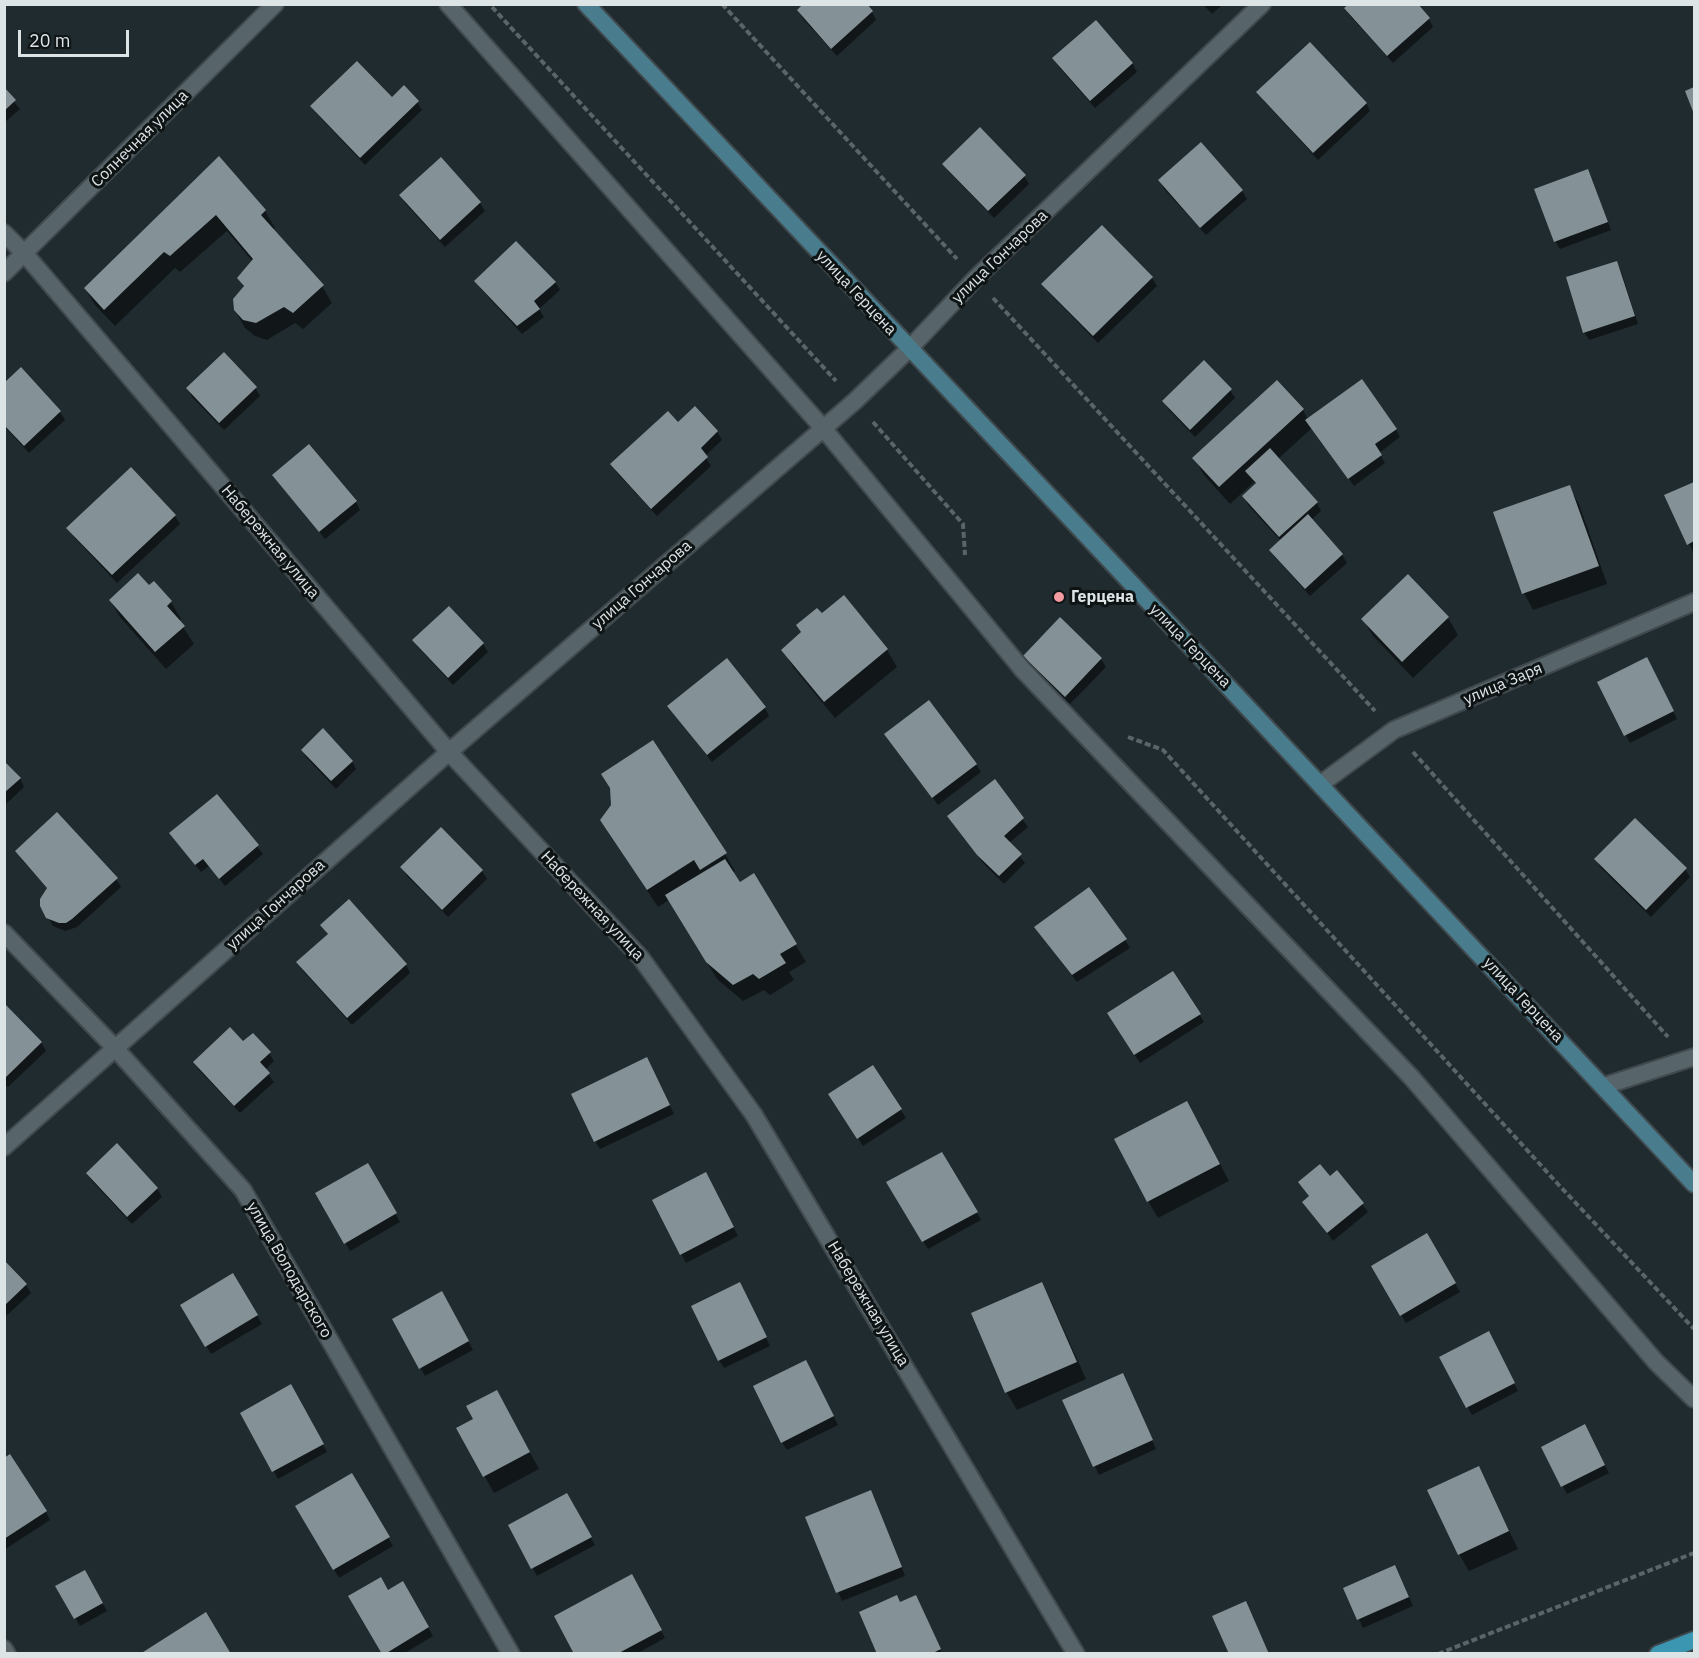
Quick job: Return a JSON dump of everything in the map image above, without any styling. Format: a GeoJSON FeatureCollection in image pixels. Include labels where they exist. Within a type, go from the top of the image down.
{"type":"FeatureCollection","features":[{"type":"Feature","properties":{"kind":"main road","name":"улица Герцена"},"geometry":{"type":"LineString","coordinates":[[586,4],[909,349],[1322,783],[1695,1184]]}},
{"type":"Feature","properties":{"kind":"main road"},"geometry":{"type":"LineString","coordinates":[[1669,1652],[1695,1640]]}},
{"type":"Feature","properties":{"kind":"street","name":"Солнечная улица"},"geometry":{"type":"LineString","coordinates":[[4,273],[275,4]]}},
{"type":"Feature","properties":{"kind":"street"},"geometry":{"type":"LineString","coordinates":[[448,4],[824,428],[968,600],[1022,669],[1412,1078],[1656,1362],[1695,1399]]}},
{"type":"Feature","properties":{"kind":"street","name":"улица Гончарова"},"geometry":{"type":"LineString","coordinates":[[4,1147],[449,753],[855,401],[909,349],[975,279],[1262,4]]}},
{"type":"Feature","properties":{"kind":"street","name":"Набережная улица"},"geometry":{"type":"LineString","coordinates":[[4,233],[25,254],[449,753],[641,958],[754,1114],[1076,1653]]}},
{"type":"Feature","properties":{"kind":"street","name":"улица Заря"},"geometry":{"type":"LineString","coordinates":[[1322,783],[1394,730],[1695,602]]}},
{"type":"Feature","properties":{"kind":"street","name":"улица Володарского"},"geometry":{"type":"LineString","coordinates":[[4,933],[115,1048],[243,1190],[511,1653]]}},
{"type":"Feature","properties":{"kind":"street"},"geometry":{"type":"LineString","coordinates":[[1604,1086],[1691,1058]]}},
{"type":"Feature","properties":{"kind":"street"},"geometry":{"type":"LineString","coordinates":[[4,1649],[7,1653]]}},
{"type":"Feature","properties":{"kind":"path"},"geometry":{"type":"LineString","coordinates":[[489,4],[855,401],[963,524],[968,600]]}},
{"type":"Feature","properties":{"kind":"path"},"geometry":{"type":"LineString","coordinates":[[722,4],[1394,730],[1691,1058]]}},
{"type":"Feature","properties":{"kind":"path"},"geometry":{"type":"LineString","coordinates":[[1120,735],[1163,750],[1549,1174],[1695,1329]]}},
{"type":"Feature","properties":{"kind":"path"},"geometry":{"type":"LineString","coordinates":[[1438,1653],[1695,1553]]}},
{"type":"Feature","properties":{"kind":"building"},"geometry":{"type":"Polygon","coordinates":[[[803,4],[867,4],[873,11],[831,49],[797,10],[803,4]]]}},
{"type":"Feature","properties":{"kind":"building"},"geometry":{"type":"Polygon","coordinates":[[[1349,4],[1418,4],[1430,18],[1387,56],[1344,8],[1349,4]]]}},
{"type":"Feature","properties":{"kind":"building"},"geometry":{"type":"Polygon","coordinates":[[[1096,20],[1133,63],[1090,101],[1052,58],[1096,20]]]}},
{"type":"Feature","properties":{"kind":"building"},"geometry":{"type":"Polygon","coordinates":[[[1310,42],[1367,103],[1313,153],[1256,92],[1310,42]]]}},
{"type":"Feature","properties":{"kind":"building"},"geometry":{"type":"Polygon","coordinates":[[[357,61],[392,97],[404,85],[419,101],[360,158],[310,106],[357,61]]]}},
{"type":"Feature","properties":{"kind":"building"},"geometry":{"type":"Polygon","coordinates":[[[4,87],[16,100],[4,111],[4,87]]]}},
{"type":"Feature","properties":{"kind":"building"},"geometry":{"type":"Polygon","coordinates":[[[1694,87],[1694,114],[1685,91],[1694,87]]]}},
{"type":"Feature","properties":{"kind":"building"},"geometry":{"type":"Polygon","coordinates":[[[980,127],[1026,175],[988,211],[942,164],[980,127]]]}},
{"type":"Feature","properties":{"kind":"building"},"geometry":{"type":"Polygon","coordinates":[[[1201,142],[1243,190],[1200,228],[1158,180],[1201,142]]]}},
{"type":"Feature","properties":{"kind":"building"},"geometry":{"type":"Polygon","coordinates":[[[219,156],[266,210],[261,215],[324,285],[293,313],[284,307],[256,323],[243,320],[234,310],[233,299],[244,286],[237,278],[253,259],[216,215],[170,256],[164,252],[104,310],[84,288],[219,156]]]}},
{"type":"Feature","properties":{"kind":"building"},"geometry":{"type":"Polygon","coordinates":[[[441,157],[481,202],[440,240],[399,195],[441,157]]]}},
{"type":"Feature","properties":{"kind":"building"},"geometry":{"type":"Polygon","coordinates":[[[1588,169],[1608,222],[1554,242],[1534,189],[1588,169]]]}},
{"type":"Feature","properties":{"kind":"building"},"geometry":{"type":"Polygon","coordinates":[[[1102,225],[1153,277],[1093,336],[1041,284],[1102,225]]]}},
{"type":"Feature","properties":{"kind":"building"},"geometry":{"type":"Polygon","coordinates":[[[516,241],[556,282],[534,301],[540,309],[517,326],[474,281],[516,241]]]}},
{"type":"Feature","properties":{"kind":"building"},"geometry":{"type":"Polygon","coordinates":[[[1617,261],[1635,316],[1583,333],[1566,277],[1617,261]]]}},
{"type":"Feature","properties":{"kind":"building"},"geometry":{"type":"Polygon","coordinates":[[[224,352],[257,387],[219,423],[186,388],[224,352]]]}},
{"type":"Feature","properties":{"kind":"building"},"geometry":{"type":"Polygon","coordinates":[[[1204,360],[1232,389],[1190,430],[1162,401],[1204,360]]]}},
{"type":"Feature","properties":{"kind":"building"},"geometry":{"type":"Polygon","coordinates":[[[21,367],[61,411],[24,446],[4,425],[4,383],[21,367]]]}},
{"type":"Feature","properties":{"kind":"building"},"geometry":{"type":"Polygon","coordinates":[[[1362,379],[1397,429],[1375,444],[1382,455],[1348,479],[1305,420],[1362,379]]]}},
{"type":"Feature","properties":{"kind":"building"},"geometry":{"type":"Polygon","coordinates":[[[1277,380],[1304,409],[1219,487],[1192,458],[1277,380]]]}},
{"type":"Feature","properties":{"kind":"building"},"geometry":{"type":"Polygon","coordinates":[[[695,406],[718,431],[701,448],[708,457],[651,509],[610,464],[668,411],[678,422],[695,406]]]}},
{"type":"Feature","properties":{"kind":"building"},"geometry":{"type":"Polygon","coordinates":[[[309,444],[357,501],[319,532],[272,475],[309,444]]]}},
{"type":"Feature","properties":{"kind":"building"},"geometry":{"type":"Polygon","coordinates":[[[1270,448],[1318,502],[1279,537],[1242,496],[1256,483],[1245,471],[1270,448]]]}},
{"type":"Feature","properties":{"kind":"building"},"geometry":{"type":"Polygon","coordinates":[[[131,467],[176,515],[112,575],[66,528],[131,467]]]}},
{"type":"Feature","properties":{"kind":"building"},"geometry":{"type":"Polygon","coordinates":[[[1694,482],[1694,541],[1687,545],[1664,495],[1694,482]]]}},
{"type":"Feature","properties":{"kind":"building"},"geometry":{"type":"Polygon","coordinates":[[[1570,485],[1599,566],[1522,594],[1493,512],[1570,485]]]}},
{"type":"Feature","properties":{"kind":"building"},"geometry":{"type":"Polygon","coordinates":[[[1308,514],[1343,554],[1305,589],[1269,550],[1308,514]]]}},
{"type":"Feature","properties":{"kind":"building"},"geometry":{"type":"Polygon","coordinates":[[[138,573],[149,585],[154,581],[172,601],[167,606],[185,626],[155,652],[109,600],[138,573]]]}},
{"type":"Feature","properties":{"kind":"building"},"geometry":{"type":"Polygon","coordinates":[[[1408,574],[1449,617],[1402,662],[1361,619],[1408,574]]]}},
{"type":"Feature","properties":{"kind":"building"},"geometry":{"type":"Polygon","coordinates":[[[844,595],[888,649],[824,702],[781,650],[801,632],[796,625],[817,608],[822,613],[844,595]]]}},
{"type":"Feature","properties":{"kind":"building"},"geometry":{"type":"Polygon","coordinates":[[[449,606],[484,643],[448,678],[412,640],[449,606]]]}},
{"type":"Feature","properties":{"kind":"building"},"geometry":{"type":"Polygon","coordinates":[[[1060,617],[1102,658],[1065,697],[1023,656],[1060,617]]]}},
{"type":"Feature","properties":{"kind":"building"},"geometry":{"type":"Polygon","coordinates":[[[1647,657],[1674,711],[1624,736],[1597,682],[1647,657]]]}},
{"type":"Feature","properties":{"kind":"building"},"geometry":{"type":"Polygon","coordinates":[[[727,658],[766,707],[707,755],[667,706],[727,658]]]}},
{"type":"Feature","properties":{"kind":"building"},"geometry":{"type":"Polygon","coordinates":[[[929,700],[977,764],[932,798],[884,734],[929,700]]]}},
{"type":"Feature","properties":{"kind":"building"},"geometry":{"type":"Polygon","coordinates":[[[323,728],[353,761],[331,781],[301,750],[323,728]]]}},
{"type":"Feature","properties":{"kind":"building"},"geometry":{"type":"Polygon","coordinates":[[[653,740],[727,853],[700,870],[694,860],[647,890],[600,820],[611,805],[610,788],[601,774],[653,740]]]}},
{"type":"Feature","properties":{"kind":"building"},"geometry":{"type":"Polygon","coordinates":[[[4,761],[21,778],[4,793],[4,761]]]}},
{"type":"Feature","properties":{"kind":"building"},"geometry":{"type":"Polygon","coordinates":[[[995,779],[1024,818],[1004,836],[1022,854],[999,876],[977,855],[947,816],[995,779]]]}},
{"type":"Feature","properties":{"kind":"building"},"geometry":{"type":"Polygon","coordinates":[[[217,794],[259,845],[219,879],[203,859],[195,865],[169,833],[217,794]]]}},
{"type":"Feature","properties":{"kind":"building"},"geometry":{"type":"Polygon","coordinates":[[[57,812],[118,878],[66,923],[46,918],[40,906],[40,899],[47,888],[15,851],[57,812]]]}},
{"type":"Feature","properties":{"kind":"building"},"geometry":{"type":"Polygon","coordinates":[[[1635,818],[1687,868],[1646,910],[1594,859],[1635,818]]]}},
{"type":"Feature","properties":{"kind":"building"},"geometry":{"type":"Polygon","coordinates":[[[441,827],[483,870],[442,910],[400,867],[441,827]]]}},
{"type":"Feature","properties":{"kind":"building"},"geometry":{"type":"Polygon","coordinates":[[[725,859],[740,882],[754,873],[797,944],[780,954],[786,963],[759,979],[753,974],[733,985],[706,962],[665,895],[725,859]]]}},
{"type":"Feature","properties":{"kind":"building"},"geometry":{"type":"Polygon","coordinates":[[[1089,887],[1127,939],[1072,975],[1034,927],[1089,887]]]}},
{"type":"Feature","properties":{"kind":"building"},"geometry":{"type":"Polygon","coordinates":[[[349,899],[407,964],[347,1018],[296,962],[328,934],[320,925],[349,899]]]}},
{"type":"Feature","properties":{"kind":"building"},"geometry":{"type":"Polygon","coordinates":[[[1173,971],[1201,1014],[1134,1055],[1107,1013],[1173,971]]]}},
{"type":"Feature","properties":{"kind":"building"},"geometry":{"type":"Polygon","coordinates":[[[4,1003],[42,1042],[4,1079],[4,1003]]]}},
{"type":"Feature","properties":{"kind":"building"},"geometry":{"type":"Polygon","coordinates":[[[230,1027],[243,1041],[253,1033],[271,1052],[260,1062],[270,1073],[234,1106],[193,1062],[230,1027]]]}},
{"type":"Feature","properties":{"kind":"building"},"geometry":{"type":"Polygon","coordinates":[[[647,1057],[670,1105],[594,1142],[571,1094],[647,1057]]]}},
{"type":"Feature","properties":{"kind":"building"},"geometry":{"type":"Polygon","coordinates":[[[873,1065],[902,1109],[857,1139],[828,1094],[873,1065]]]}},
{"type":"Feature","properties":{"kind":"building"},"geometry":{"type":"Polygon","coordinates":[[[1187,1101],[1220,1164],[1147,1202],[1114,1139],[1187,1101]]]}},
{"type":"Feature","properties":{"kind":"building"},"geometry":{"type":"Polygon","coordinates":[[[117,1143],[158,1188],[127,1217],[86,1173],[117,1143]]]}},
{"type":"Feature","properties":{"kind":"building"},"geometry":{"type":"Polygon","coordinates":[[[942,1152],[978,1212],[922,1242],[886,1182],[942,1152]]]}},
{"type":"Feature","properties":{"kind":"building"},"geometry":{"type":"Polygon","coordinates":[[[368,1163],[397,1213],[344,1244],[315,1193],[368,1163]]]}},
{"type":"Feature","properties":{"kind":"building"},"geometry":{"type":"Polygon","coordinates":[[[1320,1164],[1330,1176],[1337,1170],[1364,1203],[1327,1233],[1302,1202],[1309,1196],[1298,1182],[1320,1164]]]}},
{"type":"Feature","properties":{"kind":"building"},"geometry":{"type":"Polygon","coordinates":[[[706,1172],[734,1227],[680,1255],[652,1200],[706,1172]]]}},
{"type":"Feature","properties":{"kind":"building"},"geometry":{"type":"Polygon","coordinates":[[[1427,1233],[1456,1283],[1400,1316],[1371,1266],[1427,1233]]]}},
{"type":"Feature","properties":{"kind":"building"},"geometry":{"type":"Polygon","coordinates":[[[4,1260],[27,1284],[4,1306],[4,1260]]]}},
{"type":"Feature","properties":{"kind":"building"},"geometry":{"type":"Polygon","coordinates":[[[233,1273],[258,1315],[205,1347],[180,1305],[233,1273]]]}},
{"type":"Feature","properties":{"kind":"building"},"geometry":{"type":"Polygon","coordinates":[[[740,1282],[767,1337],[718,1361],[691,1306],[740,1282]]]}},
{"type":"Feature","properties":{"kind":"building"},"geometry":{"type":"Polygon","coordinates":[[[1042,1282],[1077,1362],[1005,1393],[971,1313],[1042,1282]]]}},
{"type":"Feature","properties":{"kind":"building"},"geometry":{"type":"Polygon","coordinates":[[[442,1291],[469,1341],[419,1369],[392,1319],[442,1291]]]}},
{"type":"Feature","properties":{"kind":"building"},"geometry":{"type":"Polygon","coordinates":[[[1489,1331],[1515,1383],[1466,1408],[1439,1357],[1489,1331]]]}},
{"type":"Feature","properties":{"kind":"building"},"geometry":{"type":"Polygon","coordinates":[[[806,1360],[834,1416],[781,1443],[753,1386],[806,1360]]]}},
{"type":"Feature","properties":{"kind":"building"},"geometry":{"type":"Polygon","coordinates":[[[1123,1373],[1153,1440],[1093,1467],[1062,1400],[1123,1373]]]}},
{"type":"Feature","properties":{"kind":"building"},"geometry":{"type":"Polygon","coordinates":[[[291,1384],[324,1444],[272,1472],[240,1413],[291,1384]]]}},
{"type":"Feature","properties":{"kind":"building"},"geometry":{"type":"Polygon","coordinates":[[[497,1390],[530,1452],[483,1477],[456,1428],[473,1419],[466,1406],[497,1390]]]}},
{"type":"Feature","properties":{"kind":"building"},"geometry":{"type":"Polygon","coordinates":[[[1585,1424],[1605,1465],[1561,1487],[1541,1447],[1585,1424]]]}},
{"type":"Feature","properties":{"kind":"building"},"geometry":{"type":"Polygon","coordinates":[[[10,1454],[47,1511],[4,1539],[4,1458],[10,1454]]]}},
{"type":"Feature","properties":{"kind":"building"},"geometry":{"type":"Polygon","coordinates":[[[1479,1466],[1509,1531],[1458,1555],[1427,1490],[1479,1466]]]}},
{"type":"Feature","properties":{"kind":"building"},"geometry":{"type":"Polygon","coordinates":[[[352,1473],[390,1537],[333,1570],[295,1506],[352,1473]]]}},
{"type":"Feature","properties":{"kind":"building"},"geometry":{"type":"Polygon","coordinates":[[[871,1490],[902,1567],[836,1593],[805,1517],[871,1490]]]}},
{"type":"Feature","properties":{"kind":"building"},"geometry":{"type":"Polygon","coordinates":[[[567,1493],[592,1537],[531,1569],[508,1525],[567,1493]]]}},
{"type":"Feature","properties":{"kind":"building"},"geometry":{"type":"Polygon","coordinates":[[[1395,1565],[1409,1597],[1357,1620],[1343,1588],[1395,1565]]]}},
{"type":"Feature","properties":{"kind":"building"},"geometry":{"type":"Polygon","coordinates":[[[85,1570],[103,1603],[74,1619],[55,1586],[85,1570]]]}},
{"type":"Feature","properties":{"kind":"building"},"geometry":{"type":"Polygon","coordinates":[[[632,1574],[662,1630],[617,1654],[574,1654],[554,1616],[632,1574]]]}},
{"type":"Feature","properties":{"kind":"building"},"geometry":{"type":"Polygon","coordinates":[[[381,1577],[388,1590],[403,1581],[429,1627],[385,1654],[382,1654],[348,1596],[381,1577]]]}},
{"type":"Feature","properties":{"kind":"building"},"geometry":{"type":"Polygon","coordinates":[[[897,1595],[900,1602],[916,1595],[941,1649],[931,1654],[877,1654],[859,1612],[897,1595]]]}},
{"type":"Feature","properties":{"kind":"building"},"geometry":{"type":"Polygon","coordinates":[[[1246,1601],[1269,1654],[1229,1654],[1212,1616],[1246,1601]]]}},
{"type":"Feature","properties":{"kind":"building"},"geometry":{"type":"Polygon","coordinates":[[[206,1612],[231,1654],[140,1654],[206,1612]]]}},
{"type":"Feature","properties":{"kind":"place","name":"Герцена"},"geometry":{"type":"Point","coordinates":[1059,597]}}]}
